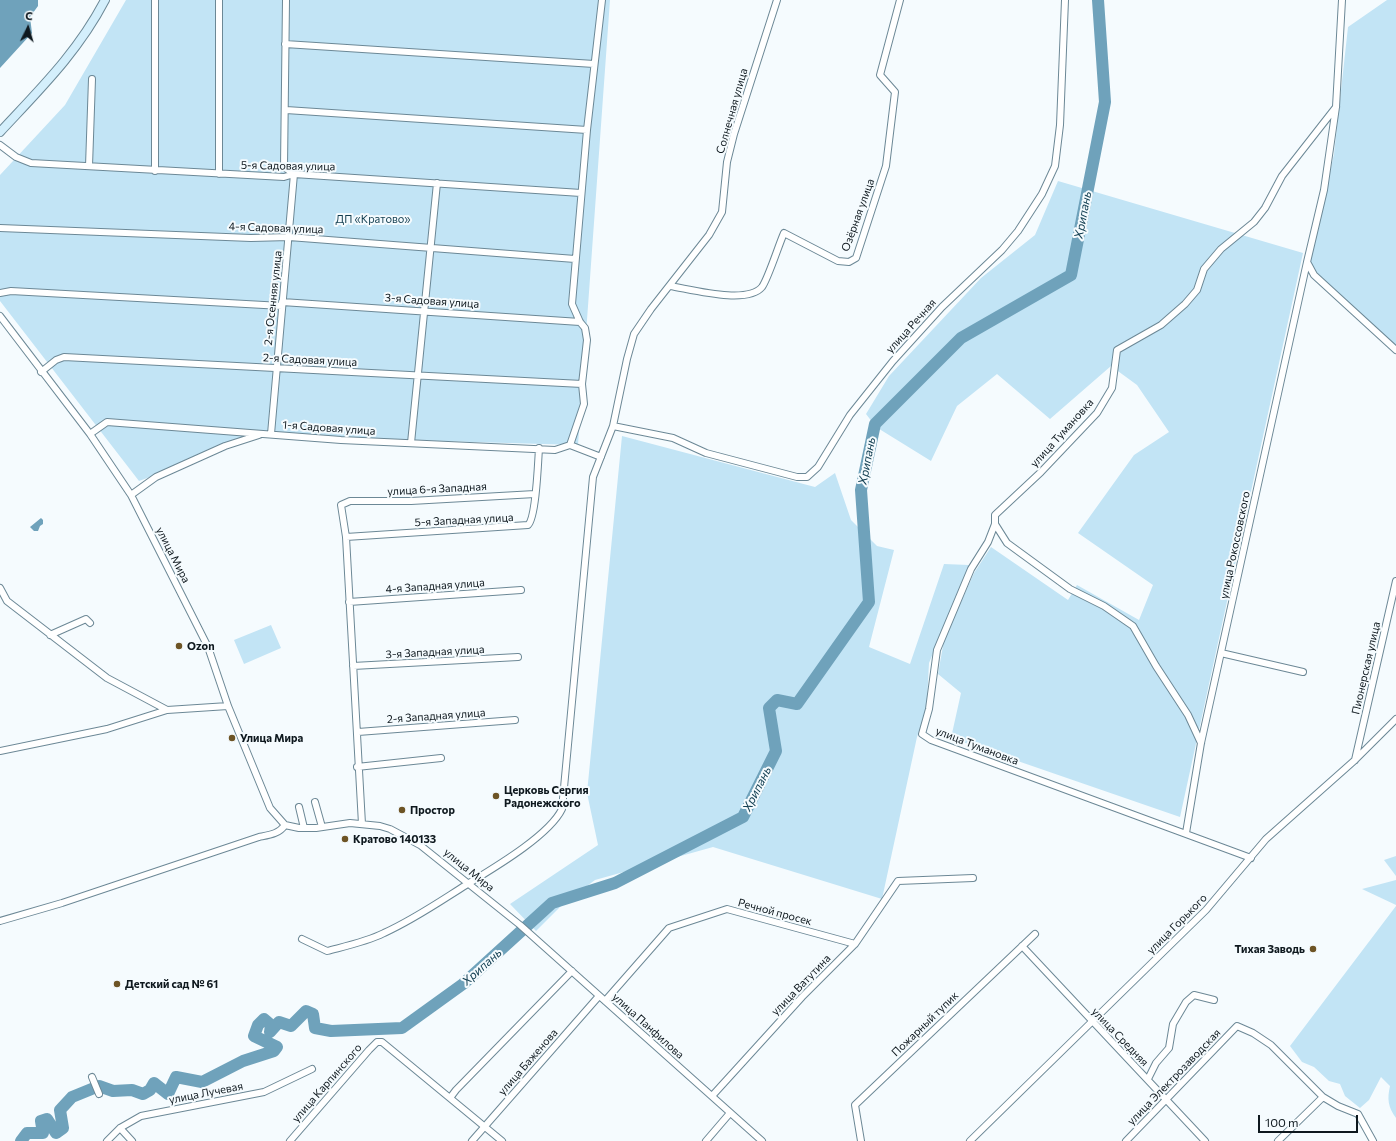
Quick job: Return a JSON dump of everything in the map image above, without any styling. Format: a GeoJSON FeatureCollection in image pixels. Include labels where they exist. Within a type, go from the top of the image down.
{"type":"FeatureCollection","features":[{"type":"Feature","properties":{"kind":"main road"},"geometry":{"type":"LineString","coordinates":[[0,132],[50,79],[74,50],[91,27],[105,0]]}},
{"type":"Feature","properties":{"kind":"street"},"geometry":{"type":"LineString","coordinates":[[155,0],[155,171]]}},
{"type":"Feature","properties":{"kind":"street"},"geometry":{"type":"LineString","coordinates":[[219,0],[219,174]]}},
{"type":"Feature","properties":{"kind":"street"},"geometry":{"type":"LineString","coordinates":[[286,0],[286,110],[284,167],[294,174]]}},
{"type":"Feature","properties":{"kind":"street"},"geometry":{"type":"LineString","coordinates":[[601,457],[570,445],[584,404],[582,384],[587,340],[585,328],[580,322],[572,304],[587,130],[602,0]]}},
{"type":"Feature","properties":{"kind":"street","name":"Солнечная улица"},"geometry":{"type":"LineString","coordinates":[[302,939],[327,951],[352,945],[383,934],[412,919],[469,883],[521,848],[547,828],[559,816],[562,809],[593,477],[613,426],[627,358],[634,334],[650,308],[670,286],[709,235],[722,212],[727,162],[734,134],[777,0]]}},
{"type":"Feature","properties":{"kind":"street","name":"Озёрная улица"},"geometry":{"type":"LineString","coordinates":[[670,286],[726,295],[754,294],[762,286],[784,232],[838,261],[848,262],[856,258],[886,166],[895,92],[880,75],[900,0]]}},
{"type":"Feature","properties":{"kind":"street","name":"улица Речная"},"geometry":{"type":"LineString","coordinates":[[613,426],[674,438],[706,453],[797,476],[807,477],[818,467],[850,415],[892,361],[942,306],[1002,250],[1018,231],[1042,194],[1055,166],[1060,125],[1065,0]]}},
{"type":"Feature","properties":{"kind":"street","name":"улица Рокоссовского"},"geometry":{"type":"LineString","coordinates":[[1186,833],[1201,743],[1324,190],[1336,107],[1342,0]]}},
{"type":"Feature","properties":{"kind":"street"},"geometry":{"type":"LineString","coordinates":[[285,44],[594,64]]}},
{"type":"Feature","properties":{"kind":"street"},"geometry":{"type":"LineString","coordinates":[[89,166],[92,79]]}},
{"type":"Feature","properties":{"kind":"street","name":"улица Тумановка"},"geometry":{"type":"LineString","coordinates":[[1251,858],[931,740],[922,734],[928,709],[937,650],[971,569],[988,542],[995,524],[995,515],[1041,472],[1097,413],[1112,388],[1117,350],[1161,325],[1185,304],[1197,290],[1204,269],[1221,249],[1254,222],[1265,208],[1282,176],[1336,107]]}},
{"type":"Feature","properties":{"kind":"street"},"geometry":{"type":"LineString","coordinates":[[286,110],[587,130]]}},
{"type":"Feature","properties":{"kind":"street","name":"5-я Садовая улица"},"geometry":{"type":"LineString","coordinates":[[0,145],[24,162],[155,171],[284,177],[294,174],[582,193]]}},
{"type":"Feature","properties":{"kind":"street","name":"2-я Осенняя улица"},"geometry":{"type":"LineString","coordinates":[[271,434],[294,174]]}},
{"type":"Feature","properties":{"kind":"street"},"geometry":{"type":"LineString","coordinates":[[411,443],[426,310],[437,183]]}},
{"type":"Feature","properties":{"kind":"street","name":"4-я Садовая улица"},"geometry":{"type":"LineString","coordinates":[[0,228],[252,238],[289,237],[575,259]]}},
{"type":"Feature","properties":{"kind":"street"},"geometry":{"type":"LineString","coordinates":[[1307,262],[1314,275],[1396,350]]}},
{"type":"Feature","properties":{"kind":"street","name":"3-я Садовая улица"},"geometry":{"type":"LineString","coordinates":[[0,293],[11,291],[426,310],[580,322]]}},
{"type":"Feature","properties":{"kind":"street","name":"улица Мира"},"geometry":{"type":"LineString","coordinates":[[0,316],[2,325],[90,434],[131,495],[208,647],[228,706],[270,808],[285,826],[304,828],[350,823],[390,829],[413,841],[469,883],[520,925]]}},
{"type":"Feature","properties":{"kind":"street","name":"2-я Садовая улица"},"geometry":{"type":"LineString","coordinates":[[41,372],[56,360],[64,357],[582,384]]}},
{"type":"Feature","properties":{"kind":"street","name":"1-я Садовая улица"},"geometry":{"type":"LineString","coordinates":[[90,434],[107,422],[341,440],[539,448],[555,450],[570,445]]}},
{"type":"Feature","properties":{"kind":"street"},"geometry":{"type":"LineString","coordinates":[[131,495],[156,477],[225,446],[262,434]]}},
{"type":"Feature","properties":{"kind":"street","name":"5-я Западная улица"},"geometry":{"type":"LineString","coordinates":[[346,536],[525,527],[531,523],[533,518],[539,448]]}},
{"type":"Feature","properties":{"kind":"street","name":"улица 6-я Западная"},"geometry":{"type":"LineString","coordinates":[[346,536],[341,505],[350,501],[411,501],[535,494]]}},
{"type":"Feature","properties":{"kind":"street"},"geometry":{"type":"LineString","coordinates":[[995,524],[1007,544],[1070,589],[1104,606],[1133,626],[1156,666],[1188,715],[1201,743]]}},
{"type":"Feature","properties":{"kind":"street"},"geometry":{"type":"LineString","coordinates":[[346,536],[358,732],[357,767],[362,824]]}},
{"type":"Feature","properties":{"kind":"street","name":"Пионерская улица"},"geometry":{"type":"LineString","coordinates":[[1356,760],[1396,581]]}},
{"type":"Feature","properties":{"kind":"street"},"geometry":{"type":"LineString","coordinates":[[0,588],[7,601],[107,678],[167,710]]}},
{"type":"Feature","properties":{"kind":"street","name":"4-я Западная улица"},"geometry":{"type":"LineString","coordinates":[[349,602],[521,590]]}},
{"type":"Feature","properties":{"kind":"street"},"geometry":{"type":"LineString","coordinates":[[49,634],[86,619],[90,623]]}},
{"type":"Feature","properties":{"kind":"street"},"geometry":{"type":"LineString","coordinates":[[1221,653],[1303,672]]}},
{"type":"Feature","properties":{"kind":"street","name":"3-я Западная улица"},"geometry":{"type":"LineString","coordinates":[[353,666],[518,657]]}},
{"type":"Feature","properties":{"kind":"street"},"geometry":{"type":"LineString","coordinates":[[0,751],[107,729],[167,710],[228,706]]}},
{"type":"Feature","properties":{"kind":"street","name":"улица Горького"},"geometry":{"type":"LineString","coordinates":[[970,1141],[1206,910],[1266,839],[1356,760],[1396,719]]}},
{"type":"Feature","properties":{"kind":"street","name":"2-я Западная улица"},"geometry":{"type":"LineString","coordinates":[[358,732],[515,720]]}},
{"type":"Feature","properties":{"kind":"street"},"geometry":{"type":"LineString","coordinates":[[357,767],[441,758]]}},
{"type":"Feature","properties":{"kind":"street"},"geometry":{"type":"LineString","coordinates":[[315,802],[322,826]]}},
{"type":"Feature","properties":{"kind":"street"},"geometry":{"type":"LineString","coordinates":[[299,806],[304,828]]}},
{"type":"Feature","properties":{"kind":"street"},"geometry":{"type":"LineString","coordinates":[[0,921],[259,837],[274,834],[282,830],[285,826]]}},
{"type":"Feature","properties":{"kind":"street","name":"улица Ватутина"},"geometry":{"type":"LineString","coordinates":[[712,1096],[802,997],[855,944],[898,881],[973,878]]}},
{"type":"Feature","properties":{"kind":"street","name":"Речной просек"},"geometry":{"type":"LineString","coordinates":[[605,1001],[669,928],[727,910],[855,944]]}},
{"type":"Feature","properties":{"kind":"street","name":"улица Панфилова"},"geometry":{"type":"LineString","coordinates":[[520,925],[762,1141]]}},
{"type":"Feature","properties":{"kind":"street","name":"Пожарный тупик"},"geometry":{"type":"LineString","coordinates":[[861,1141],[855,1105],[1035,934]]}},
{"type":"Feature","properties":{"kind":"street","name":"улица Средняя"},"geometry":{"type":"LineString","coordinates":[[1022,946],[1205,1141]]}},
{"type":"Feature","properties":{"kind":"street"},"geometry":{"type":"LineString","coordinates":[[502,1141],[450,1098],[456,1090],[572,971]]}},
{"type":"Feature","properties":{"kind":"street"},"geometry":{"type":"LineString","coordinates":[[1148,1079],[1156,1063],[1169,1048],[1173,1024],[1186,1002],[1194,995],[1214,1000]]}},
{"type":"Feature","properties":{"kind":"street","name":"улица Баженова"},"geometry":{"type":"LineString","coordinates":[[472,1141],[599,996]]}},
{"type":"Feature","properties":{"kind":"street","name":"улица Электрозаводская"},"geometry":{"type":"LineString","coordinates":[[1126,1141],[1237,1026],[1254,1033],[1271,1045],[1323,1097]]}},
{"type":"Feature","properties":{"kind":"street","name":"улица Карпинского"},"geometry":{"type":"LineString","coordinates":[[290,1141],[377,1042],[382,1042],[450,1098]]}},
{"type":"Feature","properties":{"kind":"street","name":"улица Лучевая"},"geometry":{"type":"LineString","coordinates":[[106,1141],[120,1128],[141,1116],[264,1092],[312,1069]]}},
{"type":"Feature","properties":{"kind":"street"},"geometry":{"type":"LineString","coordinates":[[92,1077],[99,1094]]}},
{"type":"Feature","properties":{"kind":"street"},"geometry":{"type":"LineString","coordinates":[[1278,1141],[1323,1097],[1338,1106],[1358,1114],[1374,1141]]}},
{"type":"Feature","properties":{"kind":"street"},"geometry":{"type":"LineString","coordinates":[[706,1141],[730,1113]]}},
{"type":"Feature","properties":{"kind":"street"},"geometry":{"type":"LineString","coordinates":[[120,1128],[132,1141]]}},
{"type":"Feature","properties":{"kind":"green space","name":"ДП «Кратово»"},"geometry":{"type":"Polygon","coordinates":[[[126,0],[610,0],[578,445],[261,436],[139,481],[0,301],[0,175],[65,105],[126,0]]]}},
{"type":"Feature","properties":{"kind":"green space"},"geometry":{"type":"Polygon","coordinates":[[[1387,0],[1396,0],[1396,346],[1315,273],[1310,259],[1334,154],[1348,27],[1387,0]]]}},
{"type":"Feature","properties":{"kind":"green space"},"geometry":{"type":"Polygon","coordinates":[[[1058,181],[1303,253],[1180,817],[951,738],[961,693],[938,674],[944,640],[974,573],[991,547],[1068,600],[1077,585],[1139,620],[1153,585],[1078,533],[1134,455],[1169,432],[1137,385],[1111,366],[1050,419],[997,374],[957,406],[931,461],[876,427],[866,414],[889,376],[981,278],[1035,235],[1058,181]]]}},
{"type":"Feature","properties":{"kind":"green space"},"geometry":{"type":"Polygon","coordinates":[[[622,436],[815,487],[835,473],[851,520],[877,546],[894,550],[869,647],[910,664],[944,564],[969,565],[929,663],[927,701],[923,720],[917,737],[882,899],[713,847],[595,880],[562,905],[536,931],[510,904],[598,845],[587,793],[622,436]]]}},
{"type":"Feature","properties":{"kind":"green space"},"geometry":{"type":"Polygon","coordinates":[[[271,625],[281,648],[244,664],[234,640],[271,625]]]}},
{"type":"Feature","properties":{"kind":"green space"},"geometry":{"type":"Polygon","coordinates":[[[1396,856],[1396,876],[1384,860],[1396,856]]]}},
{"type":"Feature","properties":{"kind":"green space"},"geometry":{"type":"Polygon","coordinates":[[[1396,880],[1396,905],[1362,889],[1396,880]]]}},
{"type":"Feature","properties":{"kind":"green space"},"geometry":{"type":"Polygon","coordinates":[[[1396,906],[1396,1118],[1389,1103],[1390,1086],[1381,1077],[1369,1100],[1360,1108],[1345,1096],[1340,1084],[1329,1081],[1314,1067],[1302,1062],[1290,1046],[1396,906]]]}},
{"type":"Feature","properties":{"kind":"shaded area"},"geometry":{"type":"Polygon","coordinates":[[[0,0],[38,0],[38,6],[30,17],[32,33],[0,68],[0,0]]]}},
{"type":"Feature","properties":{"kind":"shaded area"},"geometry":{"type":"Polygon","coordinates":[[[41,518],[43,520],[43,524],[40,526],[38,531],[34,531],[30,527],[41,518]]]}},
{"type":"Feature","properties":{"kind":"waterway","name":"Хрипань"},"geometry":{"type":"LineString","coordinates":[[21,1141],[27,1133],[43,1133],[41,1121],[47,1119],[56,1133],[63,1128],[60,1110],[72,1097],[99,1086],[113,1091],[132,1090],[143,1094],[150,1090],[154,1083],[168,1094],[176,1077],[202,1082],[243,1061],[274,1051],[277,1047],[254,1036],[258,1025],[264,1019],[271,1025],[270,1032],[279,1022],[291,1026],[306,1011],[313,1014],[315,1028],[331,1031],[402,1028],[463,984],[552,903],[615,883],[743,817],[776,751],[769,708],[777,700],[797,704],[869,602],[861,490],[875,424],[961,338],[1071,275],[1105,102],[1098,0]]}},
{"type":"Feature","properties":{"kind":"place","name":"Ozon"},"geometry":{"type":"Point","coordinates":[179,646]}},
{"type":"Feature","properties":{"kind":"place","name":"Улица Мира"},"geometry":{"type":"Point","coordinates":[232,738]}},
{"type":"Feature","properties":{"kind":"place","name":"Церковь Сергия Радонежского"},"geometry":{"type":"Point","coordinates":[496,796]}},
{"type":"Feature","properties":{"kind":"place","name":"Простор"},"geometry":{"type":"Point","coordinates":[402,810]}},
{"type":"Feature","properties":{"kind":"place","name":"Кратово 140133"},"geometry":{"type":"Point","coordinates":[345,839]}},
{"type":"Feature","properties":{"kind":"place","name":"Тихая Заводь"},"geometry":{"type":"Point","coordinates":[1313,949]}},
{"type":"Feature","properties":{"kind":"place","name":"Детский сад № 61"},"geometry":{"type":"Point","coordinates":[117,984]}}]}
